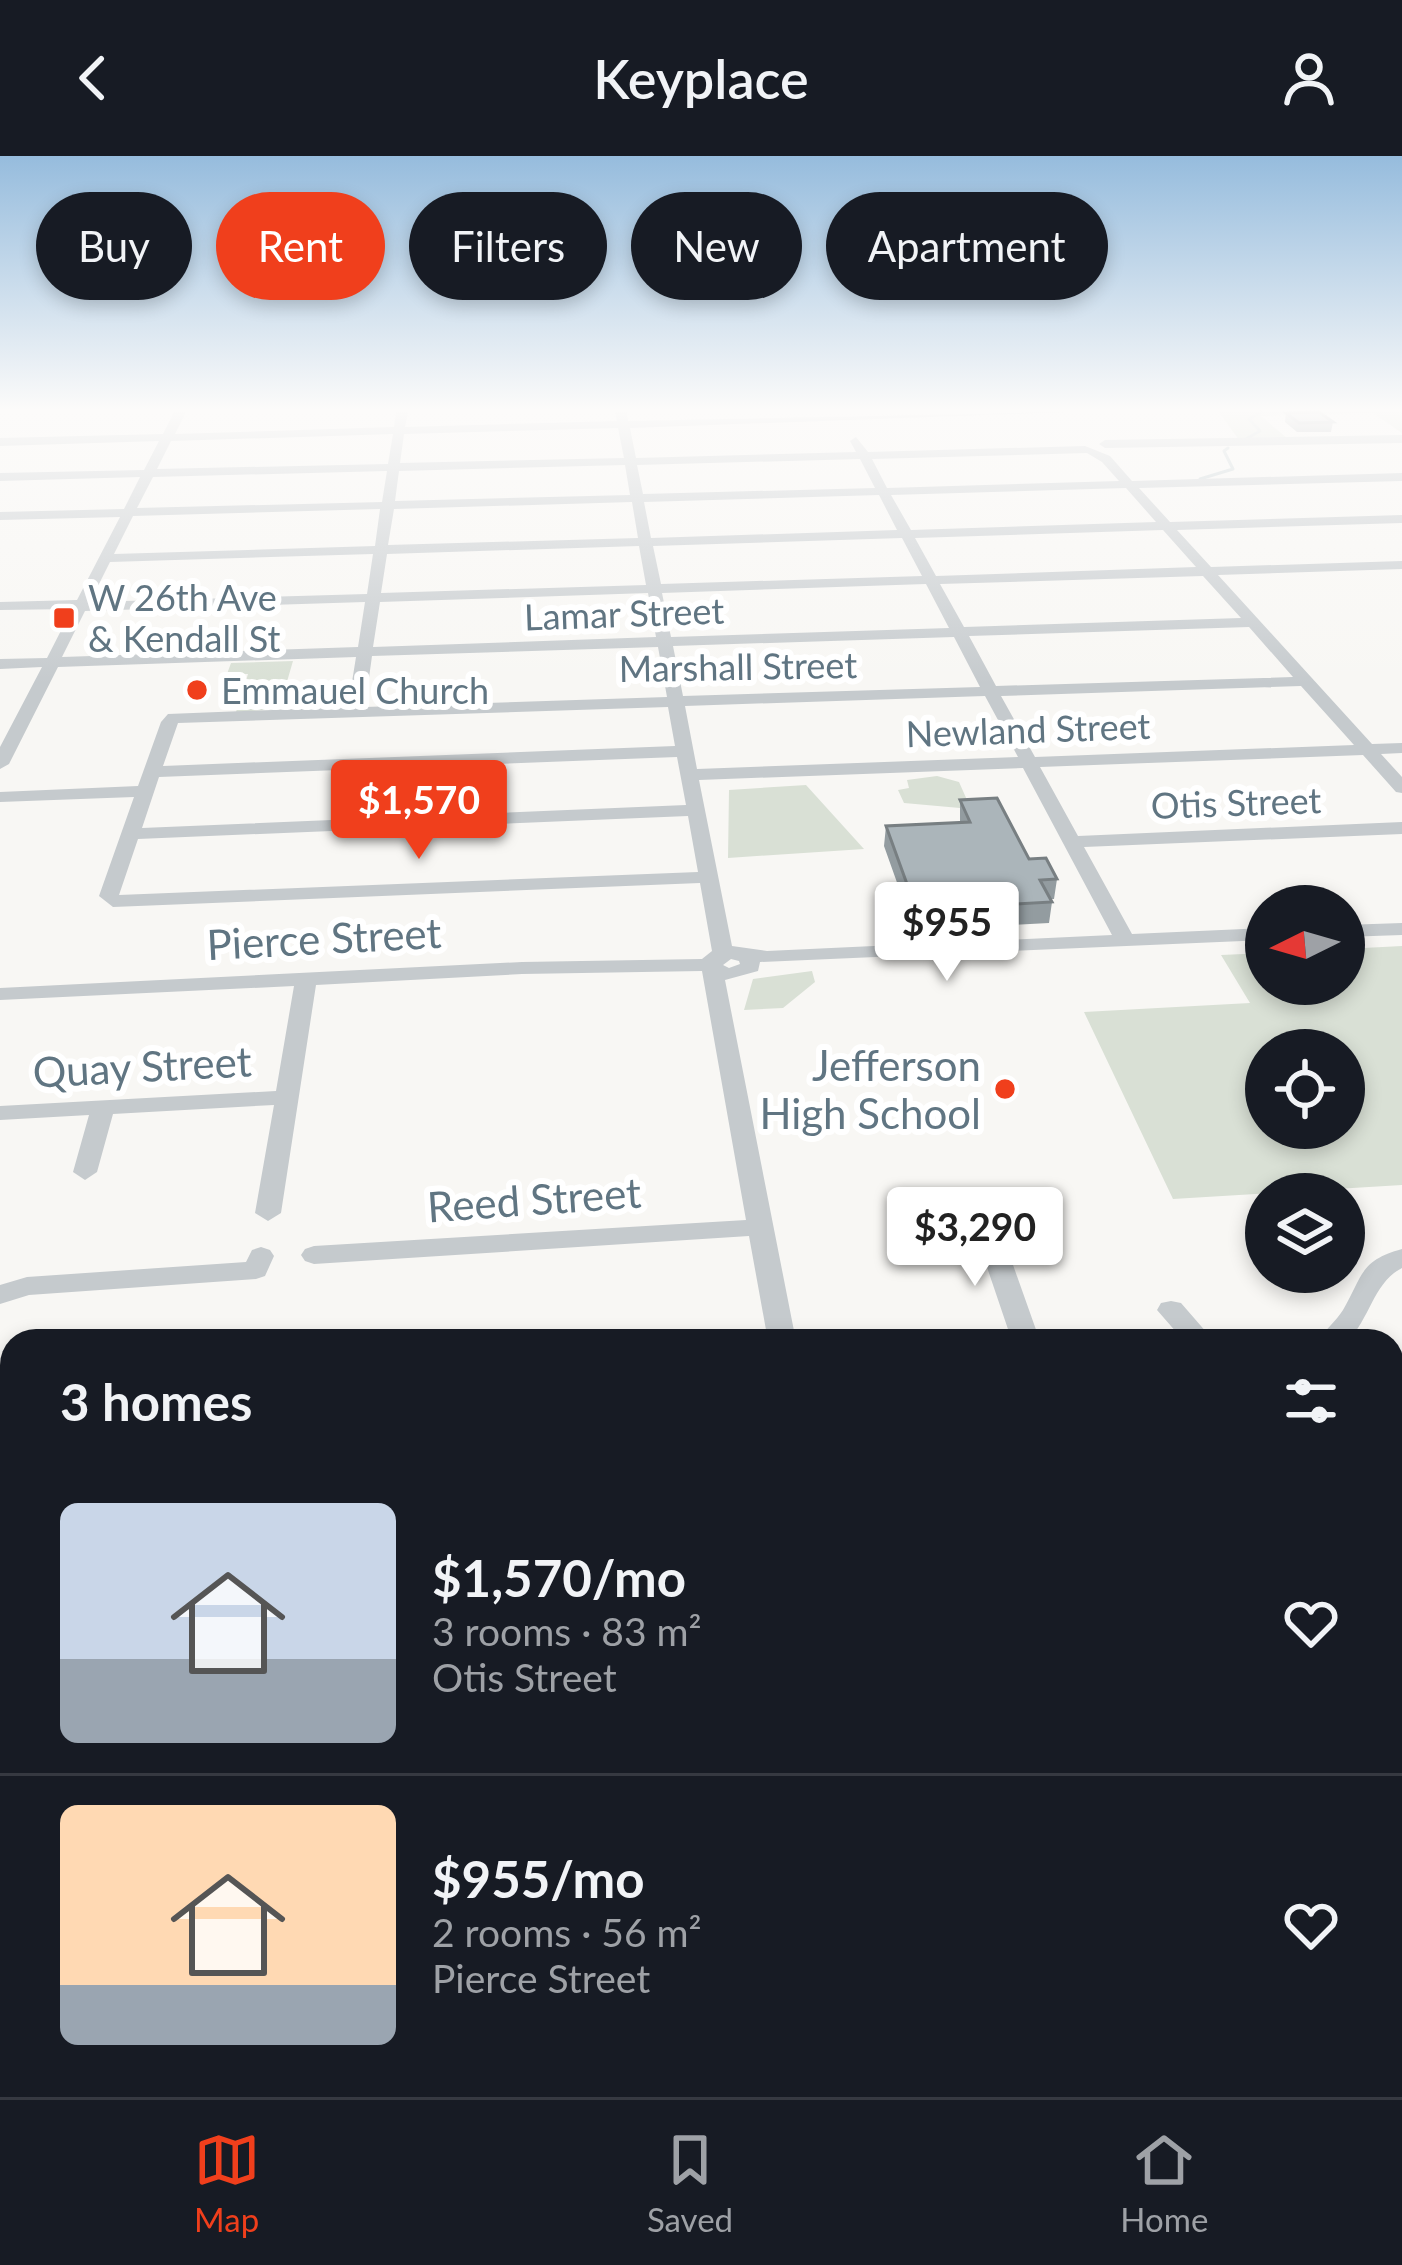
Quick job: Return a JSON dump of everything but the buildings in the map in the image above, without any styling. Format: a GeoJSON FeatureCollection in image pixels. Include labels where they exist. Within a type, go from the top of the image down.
{"type":"FeatureCollection","features":[{"type":"Feature","properties":{"kind":"street"},"geometry":{"type":"LineString","coordinates":[[0,764],[134,503]]}},
{"type":"Feature","properties":{"kind":"street"},"geometry":{"type":"LineString","coordinates":[[356,710],[388,503]]}},
{"type":"Feature","properties":{"kind":"street"},"geometry":{"type":"LineString","coordinates":[[0,516],[511,503]]}},
{"type":"Feature","properties":{"kind":"street"},"geometry":{"type":"LineString","coordinates":[[640,503],[728,958],[719,997],[780,1329]]}},
{"type":"Feature","properties":{"kind":"street"},"geometry":{"type":"LineString","coordinates":[[890,503],[1126,942]]}},
{"type":"Feature","properties":{"kind":"street"},"geometry":{"type":"LineString","coordinates":[[1144,503],[1402,788]]}},
{"type":"Feature","properties":{"kind":"street"},"geometry":{"type":"LineString","coordinates":[[106,558],[1402,518]]}},
{"type":"Feature","properties":{"kind":"street"},"geometry":{"type":"LineString","coordinates":[[0,606],[1402,565]]}},
{"type":"Feature","properties":{"kind":"street","name":"Lamar Street"},"geometry":{"type":"LineString","coordinates":[[0,664],[1251,622]]}},
{"type":"Feature","properties":{"kind":"street","name":"Marshall Street"},"geometry":{"type":"LineString","coordinates":[[148,782],[174,718],[1304,681]]}},
{"type":"Feature","properties":{"kind":"street","name":"Newland Street"},"geometry":{"type":"LineString","coordinates":[[692,775],[1402,748]]}},
{"type":"Feature","properties":{"kind":"street"},"geometry":{"type":"LineString","coordinates":[[0,797],[148,782],[686,751]]}},
{"type":"Feature","properties":{"kind":"street"},"geometry":{"type":"LineString","coordinates":[[148,782],[109,896],[113,902],[711,877]]}},
{"type":"Feature","properties":{"kind":"street"},"geometry":{"type":"LineString","coordinates":[[129,834],[698,810]]}},
{"type":"Feature","properties":{"kind":"street","name":"Otis Street"},"geometry":{"type":"LineString","coordinates":[[1072,842],[1402,828]]}},
{"type":"Feature","properties":{"kind":"street"},"geometry":{"type":"LineString","coordinates":[[1365,930],[1402,929]]}},
{"type":"Feature","properties":{"kind":"street","name":"Pierce Street"},"geometry":{"type":"LineString","coordinates":[[0,994],[1245,935]]}},
{"type":"Feature","properties":{"kind":"street"},"geometry":{"type":"LineString","coordinates":[[268,1213],[307,978]]}},
{"type":"Feature","properties":{"kind":"street","name":"Quay Street"},"geometry":{"type":"LineString","coordinates":[[0,1113],[287,1097]]}},
{"type":"Feature","properties":{"kind":"street"},"geometry":{"type":"LineString","coordinates":[[85,1172],[104,1107]]}},
{"type":"Feature","properties":{"kind":"street"},"geometry":{"type":"LineString","coordinates":[[983,1217],[1022,1329]]}},
{"type":"Feature","properties":{"kind":"street","name":"Reed Street"},"geometry":{"type":"LineString","coordinates":[[314,1255],[760,1227]]}},
{"type":"Feature","properties":{"kind":"street"},"geometry":{"type":"LineString","coordinates":[[1343,1329],[1355,1315],[1364,1281],[1402,1258]]}},
{"type":"Feature","properties":{"kind":"street"},"geometry":{"type":"LineString","coordinates":[[2,1294],[27,1286],[258,1263]]}},
{"type":"Feature","properties":{"kind":"street"},"geometry":{"type":"LineString","coordinates":[[1171,1310],[1189,1329]]}},
{"type":"Feature","properties":{"kind":"shaded area"},"geometry":{"type":"Polygon","coordinates":[[[293,661],[286,685],[349,684],[347,705],[236,712],[248,674],[227,674],[231,663],[293,661]]]}},
{"type":"Feature","properties":{"kind":"shaded area"},"geometry":{"type":"Polygon","coordinates":[[[937,776],[959,782],[971,809],[904,803],[898,790],[909,788],[907,780],[937,776]]]}},
{"type":"Feature","properties":{"kind":"shaded area"},"geometry":{"type":"Polygon","coordinates":[[[806,785],[864,849],[728,858],[729,790],[806,785]]]}},
{"type":"Feature","properties":{"kind":"shaded area"},"geometry":{"type":"Polygon","coordinates":[[[1402,946],[1402,1185],[1365,1187],[1365,1173],[1245,1173],[1245,1195],[1173,1199],[1084,1012],[1245,1003],[1365,1005],[1365,948],[1402,946]]]}},
{"type":"Feature","properties":{"kind":"shaded area"},"geometry":{"type":"Polygon","coordinates":[[[1245,954],[1245,995],[1221,955],[1245,954]]]}},
{"type":"Feature","properties":{"kind":"shaded area"},"geometry":{"type":"Polygon","coordinates":[[[812,971],[815,982],[783,1008],[744,1010],[753,979],[812,971]]]}},
{"type":"Feature","properties":{"kind":"place","name":"W 26th Ave & Kendall St"},"geometry":{"type":"Point","coordinates":[64,618]}},
{"type":"Feature","properties":{"kind":"place","name":"Emmauel Church"},"geometry":{"type":"Point","coordinates":[197,690]}},
{"type":"Feature","properties":{"kind":"place","name":"Jefferson High School"},"geometry":{"type":"Point","coordinates":[1005,1089]}}]}
